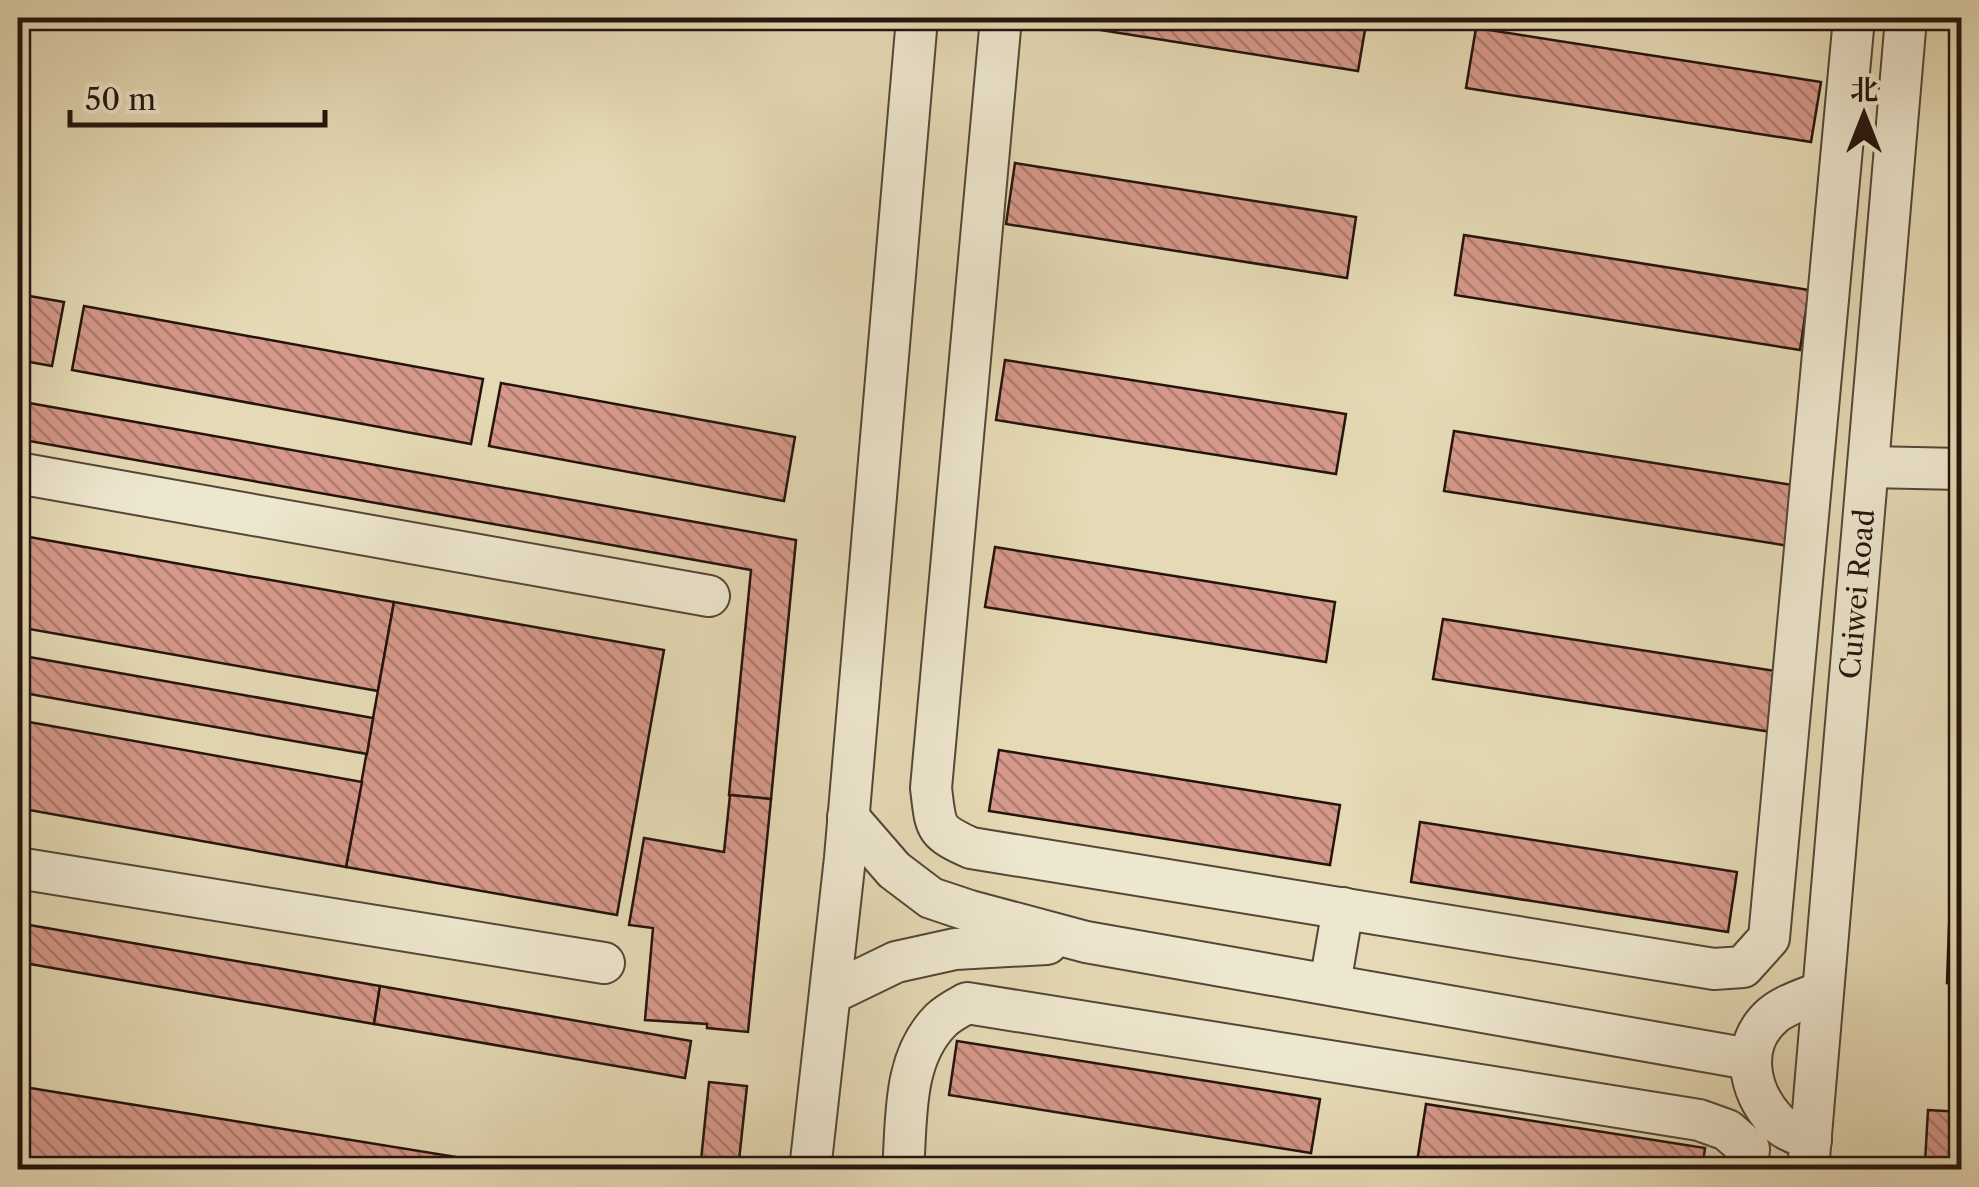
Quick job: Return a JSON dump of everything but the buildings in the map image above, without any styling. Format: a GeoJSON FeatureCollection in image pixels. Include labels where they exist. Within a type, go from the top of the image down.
{"type":"FeatureCollection","features":[{"type":"Feature","properties":{"kind":"street"},"geometry":{"type":"LineString","coordinates":[[810,1170],[848,818],[917,18]]}},
{"type":"Feature","properties":{"kind":"street"},"geometry":{"type":"LineString","coordinates":[[1001,18],[931,788],[935,820],[945,836],[971,848],[1714,969],[1743,967],[1768,938],[1854,18]]}},
{"type":"Feature","properties":{"kind":"street","name":"Cuiwei Road"},"geometry":{"type":"LineString","coordinates":[[1809,1155],[1906,18]]}},
{"type":"Feature","properties":{"kind":"street"},"geometry":{"type":"LineString","coordinates":[[1868,468],[1962,469]]}},
{"type":"Feature","properties":{"kind":"street"},"geometry":{"type":"LineString","coordinates":[[18,473],[709,596]]}},
{"type":"Feature","properties":{"kind":"street"},"geometry":{"type":"LineString","coordinates":[[848,818],[894,870],[931,898],[970,911],[1086,942],[1749,1060]]}},
{"type":"Feature","properties":{"kind":"street"},"geometry":{"type":"LineString","coordinates":[[18,868],[604,963]]}},
{"type":"Feature","properties":{"kind":"street"},"geometry":{"type":"LineString","coordinates":[[1330,984],[1343,908]]}},
{"type":"Feature","properties":{"kind":"street"},"geometry":{"type":"LineString","coordinates":[[830,994],[896,962],[954,949],[1086,942]]}},
{"type":"Feature","properties":{"kind":"street"},"geometry":{"type":"LineString","coordinates":[[1809,1155],[1778,1124],[1756,1091],[1749,1060],[1760,1031],[1774,1014],[1823,991]]}},
{"type":"Feature","properties":{"kind":"street"},"geometry":{"type":"LineString","coordinates":[[902,1170],[911,1070],[926,1038],[942,1018],[967,1002],[1700,1120],[1727,1130],[1749,1149],[1747,1170]]}}]}
